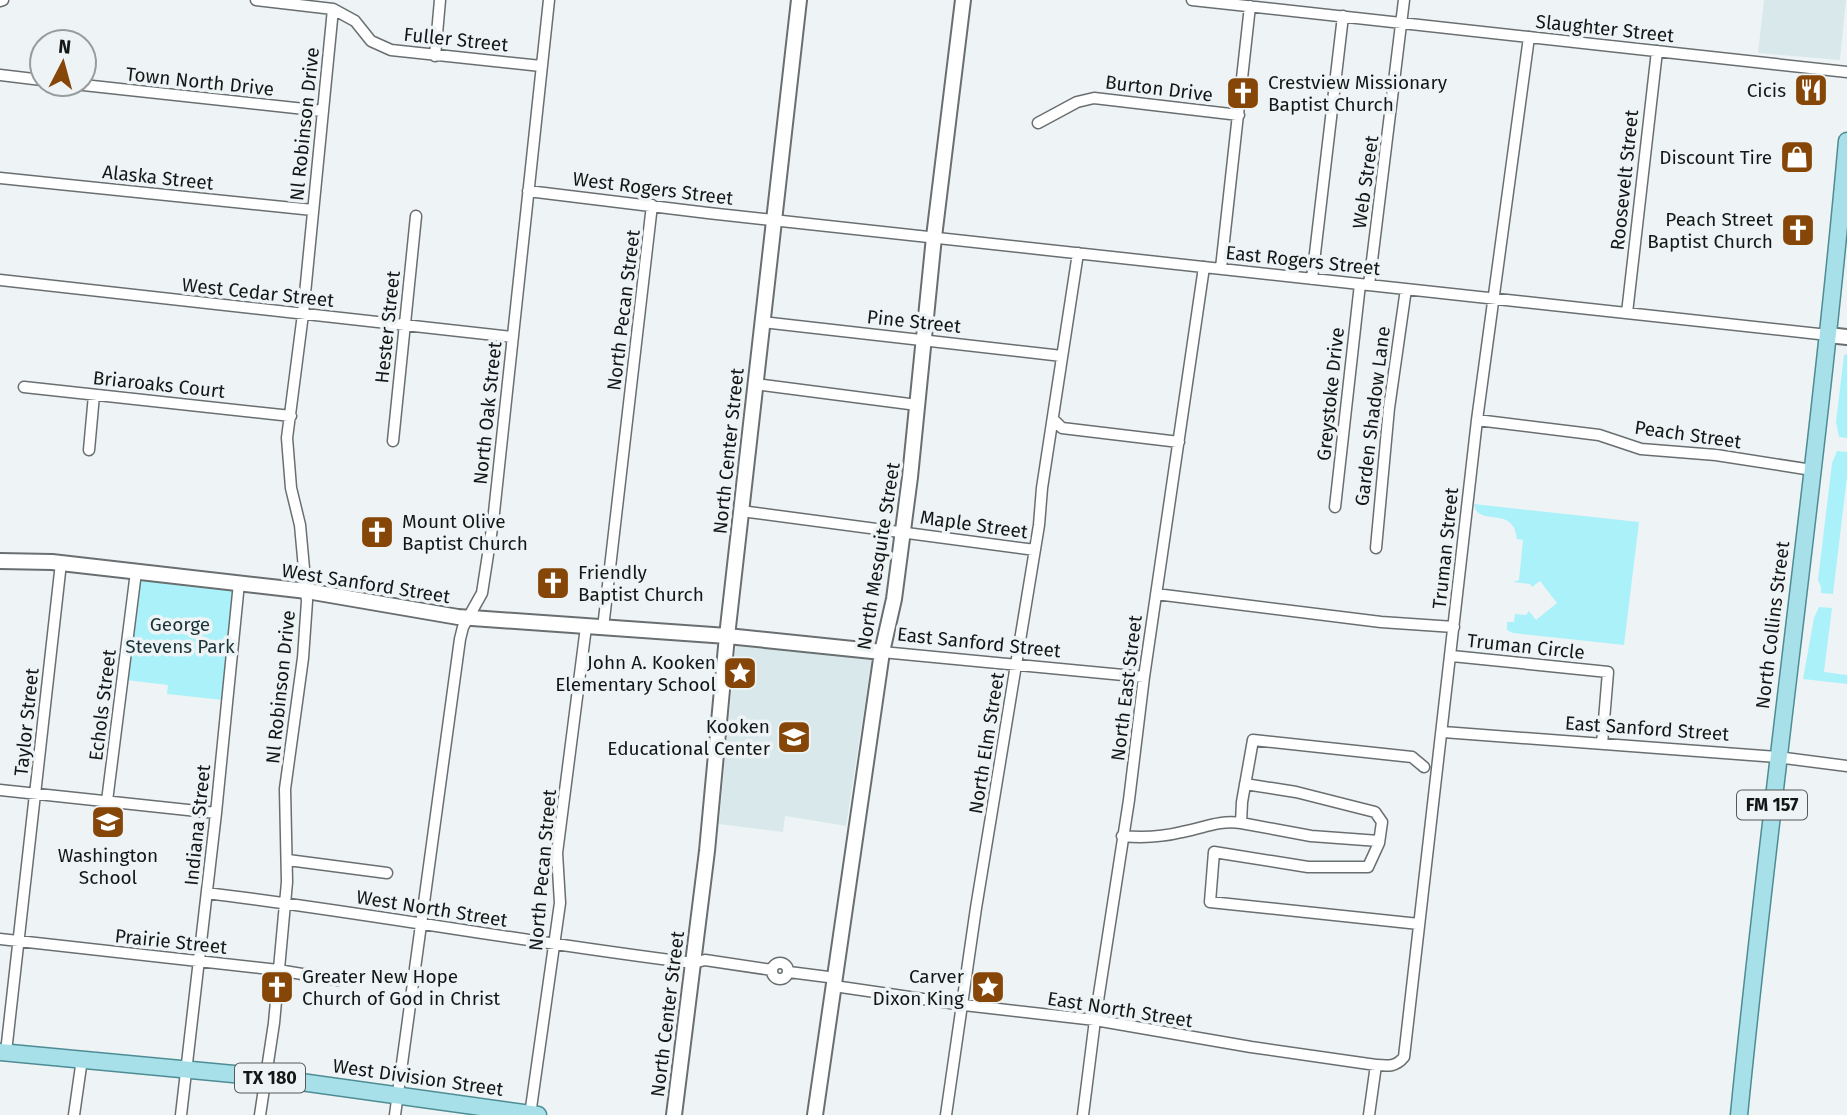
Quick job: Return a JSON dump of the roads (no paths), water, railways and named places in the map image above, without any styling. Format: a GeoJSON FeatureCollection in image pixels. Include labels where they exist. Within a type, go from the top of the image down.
{"type":"FeatureCollection","features":[{"type":"Feature","properties":{"kind":"main road","name":"North Center Street"},"geometry":{"type":"LineString","coordinates":[[674,1115],[707,851],[727,636],[799,0]]}},
{"type":"Feature","properties":{"kind":"main road","name":"North Mesquite Street"},"geometry":{"type":"LineString","coordinates":[[815,1115],[882,652],[894,599],[963,0]]}},
{"type":"Feature","properties":{"kind":"main road","name":"North Collins Street"},"geometry":{"type":"LineString","coordinates":[[1739,1115],[1777,757],[1828,335],[1847,141]]}},
{"type":"Feature","properties":{"kind":"main road"},"geometry":{"type":"LineString","coordinates":[[1828,335],[1847,337]]}},
{"type":"Feature","properties":{"kind":"main road","name":"West Sanford Street"},"geometry":{"type":"LineString","coordinates":[[0,561],[61,563],[307,591],[458,617],[727,636]]}},
{"type":"Feature","properties":{"kind":"main road","name":"East Sanford Street"},"geometry":{"type":"LineString","coordinates":[[727,636],[882,652]]}},
{"type":"Feature","properties":{"kind":"main road","name":"West Division Street"},"geometry":{"type":"LineString","coordinates":[[3,1052],[265,1077],[533,1115]]}},
{"type":"Feature","properties":{"kind":"street","name":"Fuller Street"},"geometry":{"type":"LineString","coordinates":[[256,0],[333,9],[355,21],[371,41],[391,50],[541,66]]}},
{"type":"Feature","properties":{"kind":"street"},"geometry":{"type":"LineString","coordinates":[[435,56],[440,0]]}},
{"type":"Feature","properties":{"kind":"street","name":"North Oak Street"},"geometry":{"type":"LineString","coordinates":[[395,1115],[460,639],[463,627],[482,593],[494,508],[549,0]]}},
{"type":"Feature","properties":{"kind":"street","name":"Slaughter Street"},"geometry":{"type":"LineString","coordinates":[[1192,0],[1847,72]]}},
{"type":"Feature","properties":{"kind":"street","name":"Web Street"},"geometry":{"type":"LineString","coordinates":[[1364,284],[1404,0]]}},
{"type":"Feature","properties":{"kind":"street"},"geometry":{"type":"LineString","coordinates":[[1221,268],[1251,6]]}},
{"type":"Feature","properties":{"kind":"street","name":"Nl Robinson Drive"},"geometry":{"type":"LineString","coordinates":[[260,1115],[285,903],[288,860],[285,789],[303,658],[307,591],[300,525],[291,488],[287,453],[333,9]]}},
{"type":"Feature","properties":{"kind":"street"},"geometry":{"type":"LineString","coordinates":[[1312,279],[1343,16]]}},
{"type":"Feature","properties":{"kind":"street","name":"Truman Street"},"geometry":{"type":"LineString","coordinates":[[1399,1062],[1407,1049],[1477,420],[1528,37]]}},
{"type":"Feature","properties":{"kind":"street","name":"Roosevelt Street"},"geometry":{"type":"LineString","coordinates":[[1627,313],[1657,51]]}},
{"type":"Feature","properties":{"kind":"street"},"geometry":{"type":"LineString","coordinates":[[0,75],[28,78]]}},
{"type":"Feature","properties":{"kind":"street","name":"Town North Drive"},"geometry":{"type":"LineString","coordinates":[[98,87],[323,111]]}},
{"type":"Feature","properties":{"kind":"street","name":"Burton Drive"},"geometry":{"type":"LineString","coordinates":[[1038,123],[1077,102],[1094,98],[1239,115]]}},
{"type":"Feature","properties":{"kind":"street","name":"Alaska Street"},"geometry":{"type":"LineString","coordinates":[[0,178],[313,210]]}},
{"type":"Feature","properties":{"kind":"street","name":"West Rogers Street"},"geometry":{"type":"LineString","coordinates":[[528,191],[774,219]]}},
{"type":"Feature","properties":{"kind":"street","name":"North Pecan Street"},"geometry":{"type":"LineString","coordinates":[[603,628],[652,205]]}},
{"type":"Feature","properties":{"kind":"street","name":"Hester Street"},"geometry":{"type":"LineString","coordinates":[[393,441],[416,216]]}},
{"type":"Feature","properties":{"kind":"street","name":"East Rogers Street"},"geometry":{"type":"LineString","coordinates":[[774,219],[1828,335]]}},
{"type":"Feature","properties":{"kind":"street","name":"North Elm Street"},"geometry":{"type":"LineString","coordinates":[[946,1115],[976,908],[1035,550],[1078,253]]}},
{"type":"Feature","properties":{"kind":"street","name":"North East Street"},"geometry":{"type":"LineString","coordinates":[[1083,1115],[1204,267]]}},
{"type":"Feature","properties":{"kind":"street","name":"West Cedar Street"},"geometry":{"type":"LineString","coordinates":[[0,279],[512,337]]}},
{"type":"Feature","properties":{"kind":"street","name":"Greystoke Drive"},"geometry":{"type":"LineString","coordinates":[[1335,508],[1364,284]]}},
{"type":"Feature","properties":{"kind":"street","name":"Garden Shadow Lane"},"geometry":{"type":"LineString","coordinates":[[1376,548],[1389,408],[1406,289]]}},
{"type":"Feature","properties":{"kind":"street","name":"Pine Street"},"geometry":{"type":"LineString","coordinates":[[762,322],[1062,356]]}},
{"type":"Feature","properties":{"kind":"street"},"geometry":{"type":"LineString","coordinates":[[755,384],[917,405]]}},
{"type":"Feature","properties":{"kind":"street","name":"Briaroaks Court"},"geometry":{"type":"LineString","coordinates":[[24,387],[291,416]]}},
{"type":"Feature","properties":{"kind":"street"},"geometry":{"type":"LineString","coordinates":[[89,450],[94,395]]}},
{"type":"Feature","properties":{"kind":"street"},"geometry":{"type":"LineString","coordinates":[[1053,419],[1062,428],[1179,442]]}},
{"type":"Feature","properties":{"kind":"street","name":"Peach Street"},"geometry":{"type":"LineString","coordinates":[[1477,420],[1599,435],[1640,449],[1716,456],[1812,470]]}},
{"type":"Feature","properties":{"kind":"street","name":"Maple Street"},"geometry":{"type":"LineString","coordinates":[[741,511],[1035,550]]}},
{"type":"Feature","properties":{"kind":"street","name":"Taylor Street"},"geometry":{"type":"LineString","coordinates":[[3,1052],[19,942],[61,563]]}},
{"type":"Feature","properties":{"kind":"street","name":"Echols Street"},"geometry":{"type":"LineString","coordinates":[[107,801],[136,572]]}},
{"type":"Feature","properties":{"kind":"street","name":"Indiana Street"},"geometry":{"type":"LineString","coordinates":[[181,1115],[239,583]]}},
{"type":"Feature","properties":{"kind":"street"},"geometry":{"type":"LineString","coordinates":[[1156,594],[1381,622],[1454,626]]}},
{"type":"Feature","properties":{"kind":"street","name":"North Pecan Street"},"geometry":{"type":"LineString","coordinates":[[533,1115],[560,903],[557,853],[586,627]]}},
{"type":"Feature","properties":{"kind":"street","name":"East Sanford Street"},"geometry":{"type":"LineString","coordinates":[[882,652],[1017,667],[1144,677]]}},
{"type":"Feature","properties":{"kind":"street","name":"Truman Circle"},"geometry":{"type":"LineString","coordinates":[[1452,656],[1608,672],[1602,744]]}},
{"type":"Feature","properties":{"kind":"street","name":"East Sanford Street"},"geometry":{"type":"LineString","coordinates":[[1443,732],[1777,757],[1847,766]]}},
{"type":"Feature","properties":{"kind":"street"},"geometry":{"type":"LineString","coordinates":[[1241,822],[1253,740],[1412,757],[1424,767]]}},
{"type":"Feature","properties":{"kind":"street"},"geometry":{"type":"LineString","coordinates":[[1245,784],[1296,792],[1375,812],[1382,822],[1379,841],[1368,867],[1308,867],[1214,852],[1210,902],[1419,924]]}},
{"type":"Feature","properties":{"kind":"street"},"geometry":{"type":"LineString","coordinates":[[0,790],[216,813]]}},
{"type":"Feature","properties":{"kind":"street"},"geometry":{"type":"LineString","coordinates":[[1122,836],[1142,838],[1183,832],[1223,821],[1311,836],[1379,841]]}},
{"type":"Feature","properties":{"kind":"street"},"geometry":{"type":"LineString","coordinates":[[288,860],[387,873]]}},
{"type":"Feature","properties":{"kind":"street","name":"West North Street"},"geometry":{"type":"LineString","coordinates":[[207,893],[693,963]]}},
{"type":"Feature","properties":{"kind":"street","name":"Prairie Street"},"geometry":{"type":"LineString","coordinates":[[0,939],[278,970],[338,980]]}},
{"type":"Feature","properties":{"kind":"street","name":"East North Street"},"geometry":{"type":"LineString","coordinates":[[693,963],[705,960],[772,970],[775,964],[780,963],[786,965],[789,972],[964,1005],[1095,1020],[1376,1065],[1390,1066],[1399,1062]]}},
{"type":"Feature","properties":{"kind":"street"},"geometry":{"type":"LineString","coordinates":[[74,1115],[82,1059]]}},
{"type":"Feature","properties":{"kind":"street"},"geometry":{"type":"LineString","coordinates":[[1369,1115],[1376,1065]]}},
{"type":"Feature","properties":{"kind":"place","name":"Cicis"},"geometry":{"type":"Point","coordinates":[1811,90]}},
{"type":"Feature","properties":{"kind":"place","name":"Crestview Missionary Baptist Church"},"geometry":{"type":"Point","coordinates":[1243,93]}},
{"type":"Feature","properties":{"kind":"place","name":"Discount Tire"},"geometry":{"type":"Point","coordinates":[1797,157]}},
{"type":"Feature","properties":{"kind":"place","name":"Peach Street Baptist Church"},"geometry":{"type":"Point","coordinates":[1798,230]}},
{"type":"Feature","properties":{"kind":"place","name":"Mount Olive Baptist Church"},"geometry":{"type":"Point","coordinates":[377,532]}},
{"type":"Feature","properties":{"kind":"place","name":"Friendly Baptist Church"},"geometry":{"type":"Point","coordinates":[553,583]}},
{"type":"Feature","properties":{"kind":"place","name":"John A. Kooken Elementary School"},"geometry":{"type":"Point","coordinates":[740,673]}},
{"type":"Feature","properties":{"kind":"place","name":"Kooken Educational Center"},"geometry":{"type":"Point","coordinates":[794,737]}},
{"type":"Feature","properties":{"kind":"place","name":"Washington School"},"geometry":{"type":"Point","coordinates":[108,822]}},
{"type":"Feature","properties":{"kind":"place","name":"Greater New Hope Church of God in Christ"},"geometry":{"type":"Point","coordinates":[277,987]}},
{"type":"Feature","properties":{"kind":"place","name":"Carver Dixon King"},"geometry":{"type":"Point","coordinates":[988,987]}},
{"type":"Feature","properties":{"kind":"park label","name":"George Stevens Park"},"geometry":{"type":"Point","coordinates":[180,635]}}]}
